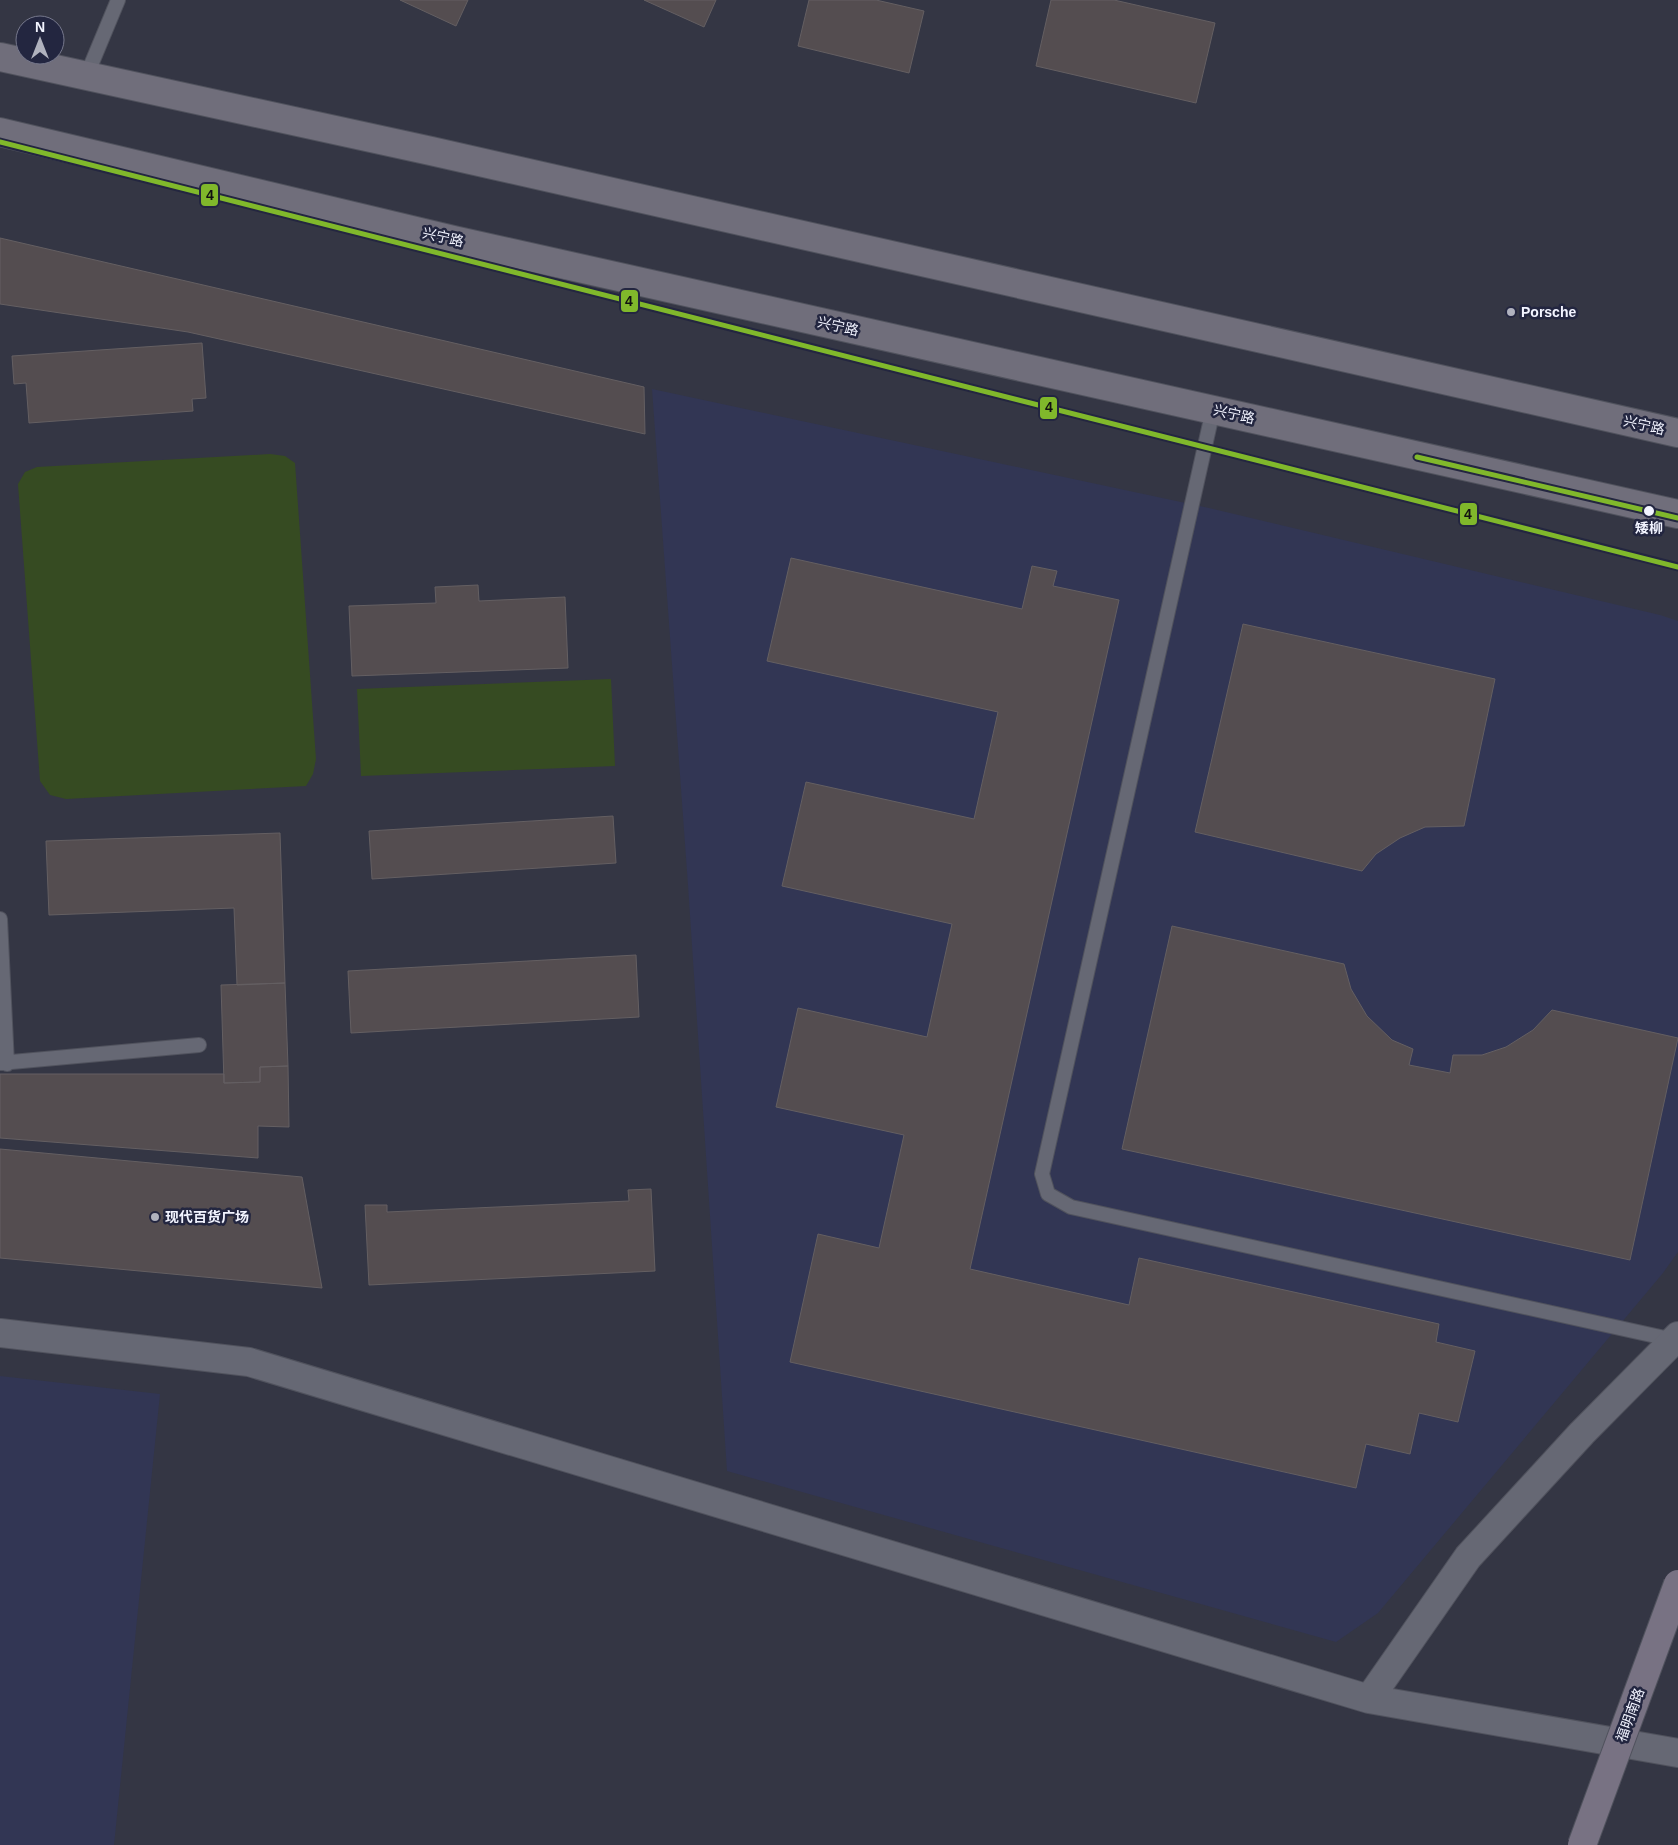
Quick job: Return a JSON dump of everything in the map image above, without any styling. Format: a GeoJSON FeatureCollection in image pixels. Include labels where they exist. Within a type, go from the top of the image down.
{"type":"FeatureCollection","features":[{"type":"Feature","properties":{"kind":"main road","name":"兴宁路"},"geometry":{"type":"LineString","coordinates":[[0,57],[431,151],[1678,433]]}},
{"type":"Feature","properties":{"kind":"main road","name":"兴宁路"},"geometry":{"type":"LineString","coordinates":[[0,132],[454,240],[1678,514]]}},
{"type":"Feature","properties":{"kind":"main road","name":"福明南路"},"geometry":{"type":"LineString","coordinates":[[1582,1845],[1678,1584]]}},
{"type":"Feature","properties":{"kind":"street"},"geometry":{"type":"LineString","coordinates":[[0,1332],[249,1362],[1369,1699],[1678,1753]]}},
{"type":"Feature","properties":{"kind":"street"},"geometry":{"type":"LineString","coordinates":[[1369,1699],[1468,1558],[1582,1433],[1676,1338]]}},
{"type":"Feature","properties":{"kind":"lane"},"geometry":{"type":"LineString","coordinates":[[86,77],[118,0]]}},
{"type":"Feature","properties":{"kind":"lane"},"geometry":{"type":"LineString","coordinates":[[1213,410],[1042,1174],[1048,1194],[1071,1207],[1676,1338]]}},
{"type":"Feature","properties":{"kind":"lane"},"geometry":{"type":"LineString","coordinates":[[0,919],[4,1063],[199,1045]]}},
{"type":"Feature","properties":{"kind":"shaded area"},"geometry":{"type":"Polygon","coordinates":[[[652,389],[1209,508],[1660,615],[1678,621],[1678,1252],[1663,1273],[1378,1613],[1336,1642],[727,1471],[688,885],[652,389]]]}},
{"type":"Feature","properties":{"kind":"shaded area"},"geometry":{"type":"Polygon","coordinates":[[[0,1376],[160,1394],[114,1845],[0,1845],[0,1376]]]}},
{"type":"Feature","properties":{"kind":"green space"},"geometry":{"type":"Polygon","coordinates":[[[270,454],[285,456],[295,463],[316,759],[313,774],[306,786],[66,799],[50,795],[40,781],[18,484],[25,472],[37,467],[270,454]]]}},
{"type":"Feature","properties":{"kind":"green space"},"geometry":{"type":"Polygon","coordinates":[[[611,679],[615,766],[361,776],[357,689],[611,679]]]}},
{"type":"Feature","properties":{"kind":"building"},"geometry":{"type":"Polygon","coordinates":[[[400,0],[468,0],[456,26],[400,0]]]}},
{"type":"Feature","properties":{"kind":"building"},"geometry":{"type":"Polygon","coordinates":[[[644,0],[716,0],[704,27],[644,0]]]}},
{"type":"Feature","properties":{"kind":"building"},"geometry":{"type":"Polygon","coordinates":[[[809,0],[876,0],[924,11],[909,73],[798,46],[809,0]]]}},
{"type":"Feature","properties":{"kind":"building"},"geometry":{"type":"Polygon","coordinates":[[[1051,0],[1114,0],[1215,23],[1196,103],[1036,66],[1051,0]]]}},
{"type":"Feature","properties":{"kind":"building"},"geometry":{"type":"Polygon","coordinates":[[[0,238],[644,387],[645,434],[188,332],[0,304],[0,238]]]}},
{"type":"Feature","properties":{"kind":"building"},"geometry":{"type":"Polygon","coordinates":[[[202,343],[206,398],[192,399],[193,411],[29,423],[26,383],[14,384],[12,356],[202,343]]]}},
{"type":"Feature","properties":{"kind":"building"},"geometry":{"type":"Polygon","coordinates":[[[791,558],[1022,609],[1032,566],[1057,571],[1053,586],[1119,600],[970,1269],[1129,1305],[1139,1258],[1439,1324],[1436,1342],[1475,1351],[1458,1422],[1419,1413],[1410,1454],[1366,1444],[1356,1488],[790,1362],[818,1234],[879,1248],[904,1135],[776,1107],[798,1008],[927,1037],[952,924],[782,886],[806,782],[974,819],[998,712],[767,661],[791,558]]]}},
{"type":"Feature","properties":{"kind":"building"},"geometry":{"type":"Polygon","coordinates":[[[478,585],[479,601],[565,597],[568,668],[352,676],[349,606],[436,603],[435,587],[478,585]]]}},
{"type":"Feature","properties":{"kind":"building"},"geometry":{"type":"Polygon","coordinates":[[[1243,624],[1495,679],[1464,826],[1425,827],[1400,838],[1376,854],[1362,871],[1195,832],[1243,624]]]}},
{"type":"Feature","properties":{"kind":"building"},"geometry":{"type":"Polygon","coordinates":[[[613,816],[616,863],[372,879],[369,831],[613,816]]]}},
{"type":"Feature","properties":{"kind":"building"},"geometry":{"type":"Polygon","coordinates":[[[280,833],[285,983],[237,985],[234,908],[49,915],[46,841],[280,833]]]}},
{"type":"Feature","properties":{"kind":"building"},"geometry":{"type":"Polygon","coordinates":[[[1172,926],[1344,964],[1351,989],[1367,1016],[1392,1040],[1413,1049],[1409,1065],[1450,1073],[1453,1055],[1482,1055],[1506,1047],[1533,1030],[1552,1010],[1678,1038],[1630,1260],[1122,1149],[1172,926]]]}},
{"type":"Feature","properties":{"kind":"building"},"geometry":{"type":"Polygon","coordinates":[[[636,955],[639,1017],[351,1033],[348,971],[636,955]]]}},
{"type":"Feature","properties":{"kind":"building"},"geometry":{"type":"Polygon","coordinates":[[[285,983],[288,1066],[260,1067],[260,1082],[224,1083],[221,985],[285,983]]]}},
{"type":"Feature","properties":{"kind":"building"},"geometry":{"type":"Polygon","coordinates":[[[288,1066],[289,1127],[258,1126],[258,1158],[0,1138],[0,1074],[224,1074],[224,1083],[260,1082],[260,1067],[288,1066]]]}},
{"type":"Feature","properties":{"kind":"building","name":"现代百货广场"},"geometry":{"type":"Polygon","coordinates":[[[0,1149],[302,1177],[322,1288],[0,1258],[0,1149]]]}},
{"type":"Feature","properties":{"kind":"building"},"geometry":{"type":"Polygon","coordinates":[[[651,1189],[655,1271],[369,1285],[365,1205],[387,1205],[387,1212],[629,1201],[628,1190],[651,1189]]]}},
{"type":"Feature","properties":{"kind":"transit line","name":"4"},"geometry":{"type":"LineString","coordinates":[[0,142],[1678,567]]}},
{"type":"Feature","properties":{"kind":"transit line","name":"4"},"geometry":{"type":"LineString","coordinates":[[1417,457],[1678,518]]}},
{"type":"Feature","properties":{"kind":"place","name":"Porsche"},"geometry":{"type":"Point","coordinates":[1511,312]}},
{"type":"Feature","properties":{"kind":"place","name":"矮柳"},"geometry":{"type":"Point","coordinates":[1649,511]}},
{"type":"Feature","properties":{"kind":"place","name":"现代百货广场"},"geometry":{"type":"Point","coordinates":[155,1217]}}]}
